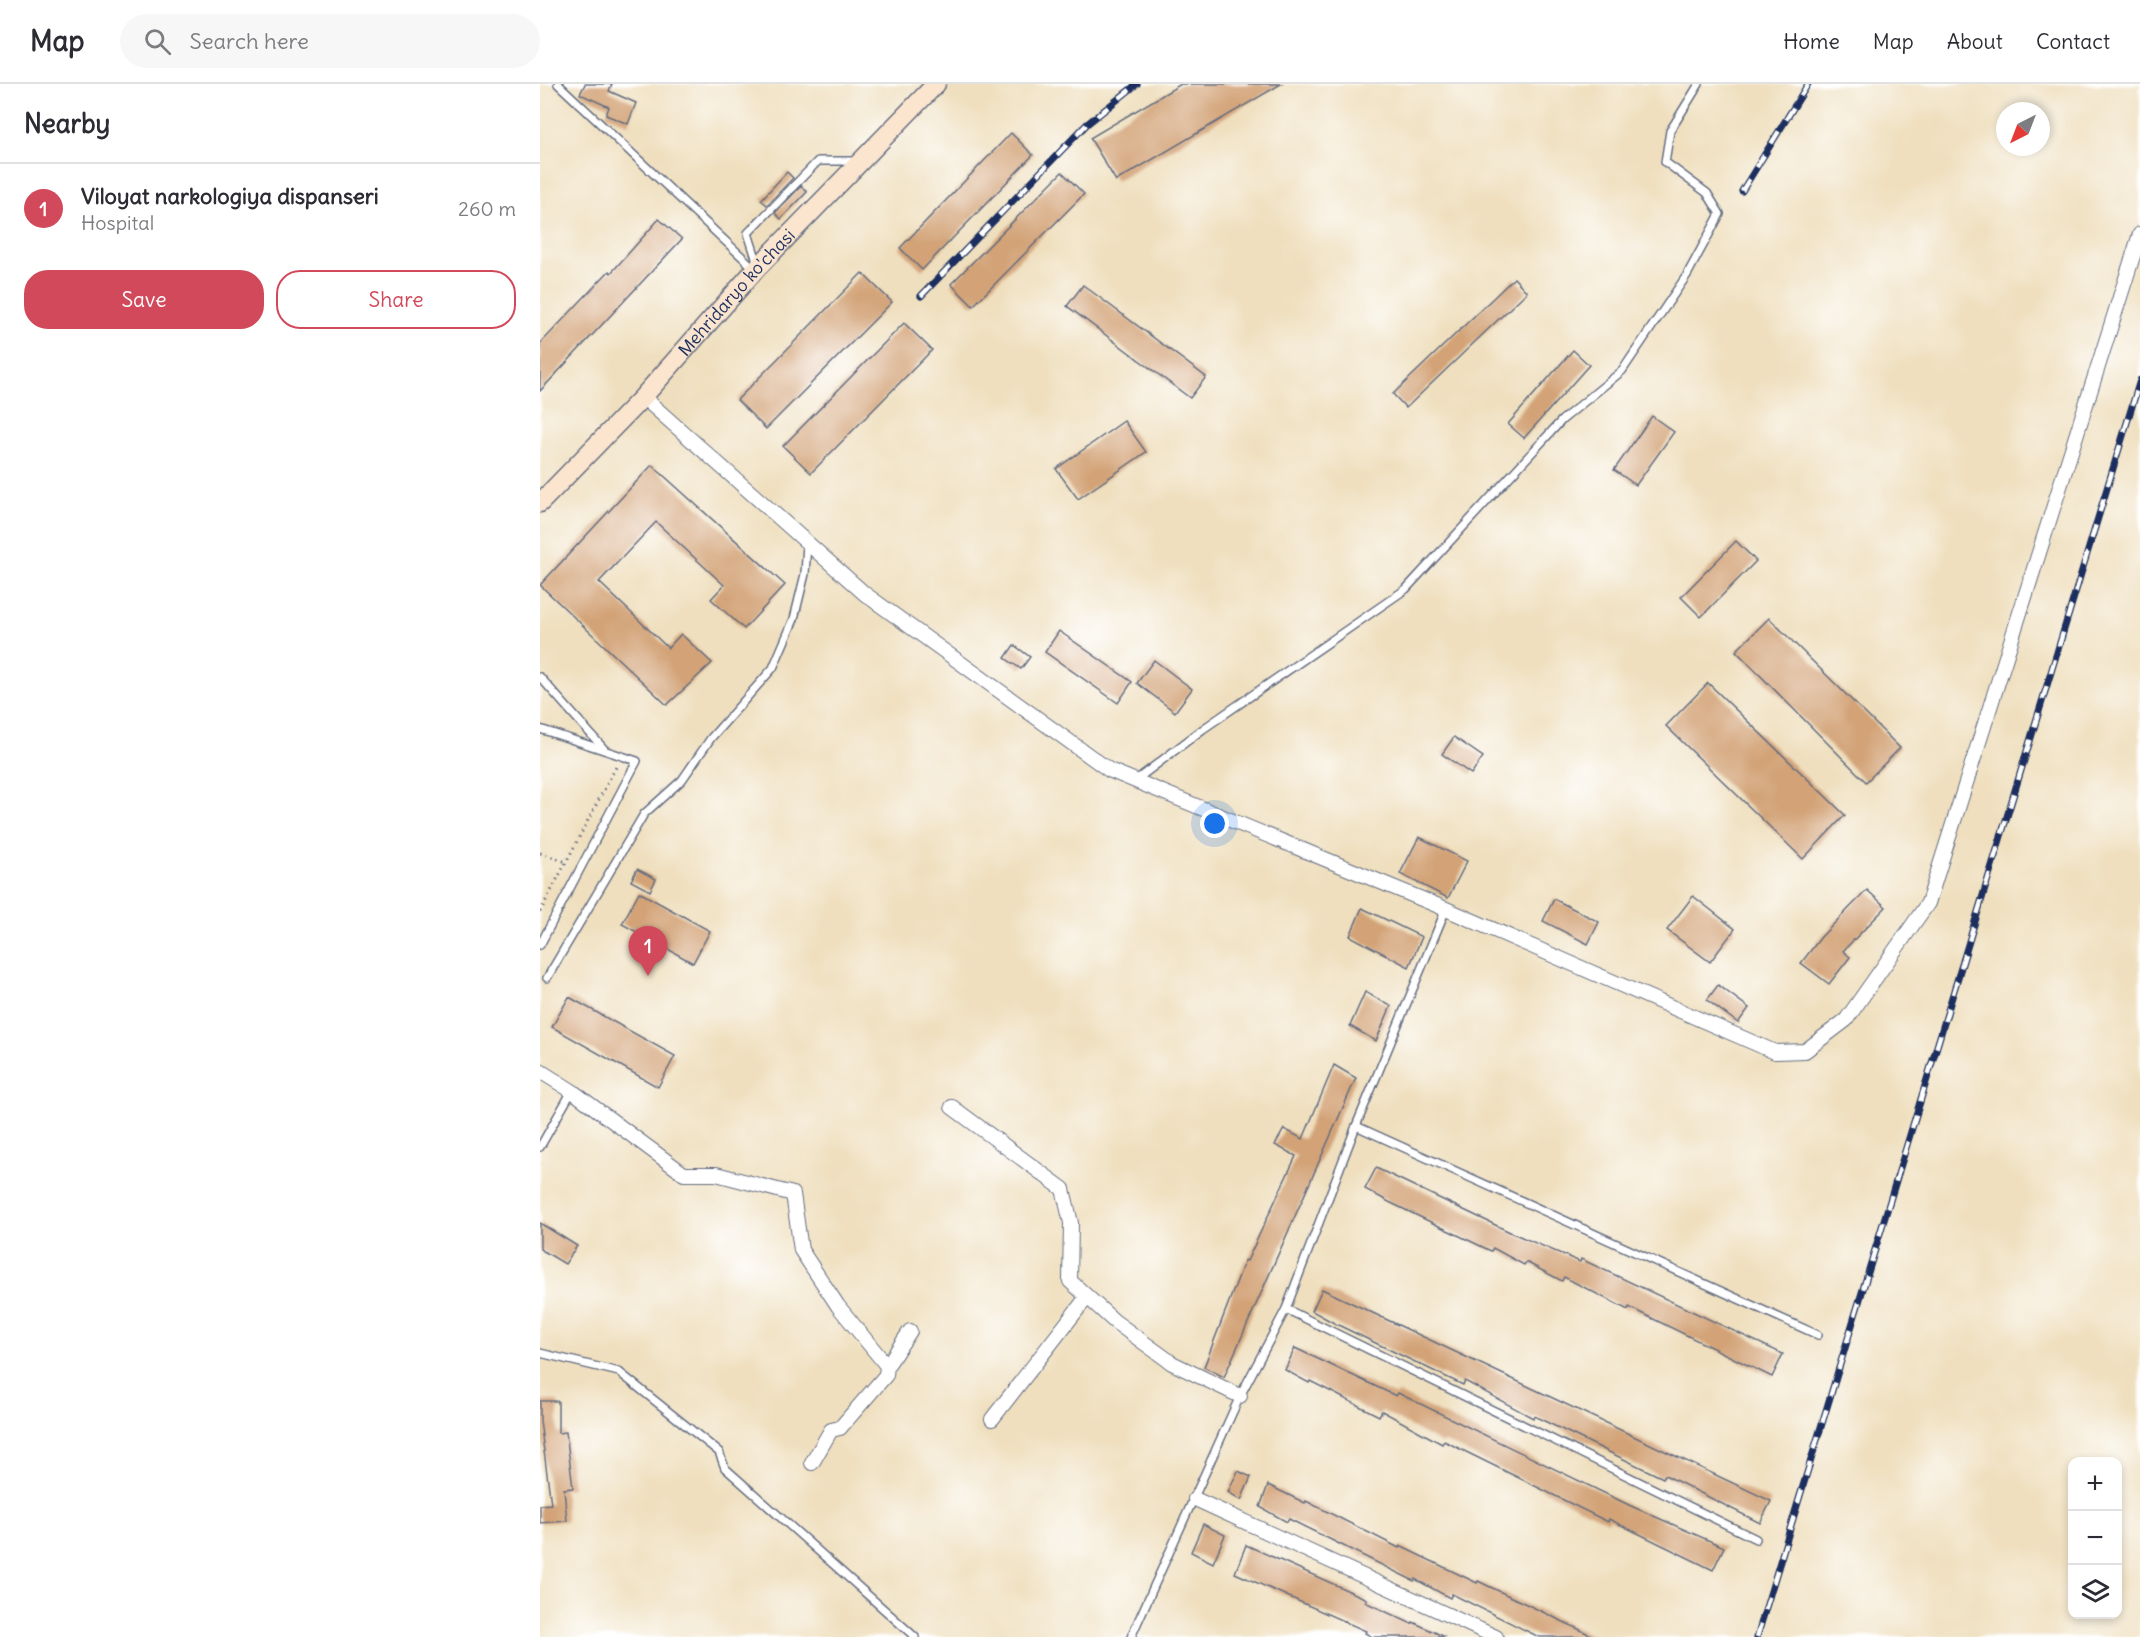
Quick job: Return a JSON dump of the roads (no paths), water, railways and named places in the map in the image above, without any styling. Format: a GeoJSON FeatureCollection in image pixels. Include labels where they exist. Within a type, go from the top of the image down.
{"type":"FeatureCollection","features":[{"type":"Feature","properties":{"kind":"main road","name":"Мehridaryo ko'chasi"},"geometry":{"type":"LineString","coordinates":[[540,503],[643,397],[757,268],[936,84]]}},
{"type":"Feature","properties":{"kind":"street"},"geometry":{"type":"LineString","coordinates":[[643,397],[865,594],[1109,770],[1446,909],[1775,1052],[1805,1051],[1846,1020],[1928,903],[2140,234]]}},
{"type":"Feature","properties":{"kind":"street"},"geometry":{"type":"LineString","coordinates":[[540,1071],[572,1091],[684,1174],[716,1174],[793,1194],[801,1250],[838,1306],[886,1366]]}},
{"type":"Feature","properties":{"kind":"street"},"geometry":{"type":"LineString","coordinates":[[952,1107],[1022,1156],[1063,1189],[1071,1223],[1070,1281],[1114,1321],[1172,1363],[1240,1396]]}},
{"type":"Feature","properties":{"kind":"street"},"geometry":{"type":"LineString","coordinates":[[992,1419],[1088,1297]]}},
{"type":"Feature","properties":{"kind":"street"},"geometry":{"type":"LineString","coordinates":[[812,1463],[831,1430],[840,1428],[886,1375],[886,1366],[910,1331]]}},
{"type":"Feature","properties":{"kind":"street"},"geometry":{"type":"LineString","coordinates":[[1195,1499],[1496,1637]]}},
{"type":"Feature","properties":{"kind":"lane"},"geometry":{"type":"LineString","coordinates":[[558,84],[757,268]]}},
{"type":"Feature","properties":{"kind":"lane"},"geometry":{"type":"LineString","coordinates":[[1134,782],[1203,729],[1406,589],[1562,420],[1622,371],[1687,275],[1720,214],[1707,193],[1665,162],[1670,131],[1699,84]]}},
{"type":"Feature","properties":{"kind":"lane"},"geometry":{"type":"LineString","coordinates":[[757,268],[748,233],[818,161],[862,161]]}},
{"type":"Feature","properties":{"kind":"lane"},"geometry":{"type":"LineString","coordinates":[[547,978],[644,814],[682,780],[711,738],[773,668],[794,619],[805,574],[807,544]]}},
{"type":"Feature","properties":{"kind":"lane"},"geometry":{"type":"LineString","coordinates":[[540,677],[605,751]]}},
{"type":"Feature","properties":{"kind":"lane"},"geometry":{"type":"LineString","coordinates":[[540,729],[637,761],[540,945]]}},
{"type":"Feature","properties":{"kind":"lane"},"geometry":{"type":"LineString","coordinates":[[1131,1637],[1240,1396],[1286,1309],[1356,1126],[1446,909]]}},
{"type":"Feature","properties":{"kind":"lane"},"geometry":{"type":"LineString","coordinates":[[540,1147],[572,1091]]}},
{"type":"Feature","properties":{"kind":"lane"},"geometry":{"type":"LineString","coordinates":[[1356,1126],[1818,1335]]}},
{"type":"Feature","properties":{"kind":"lane"},"geometry":{"type":"LineString","coordinates":[[1286,1309],[1756,1539]]}},
{"type":"Feature","properties":{"kind":"lane"},"geometry":{"type":"LineString","coordinates":[[540,1353],[619,1372],[719,1452],[725,1468],[915,1637]]}},
{"type":"Feature","properties":{"kind":"railway"},"geometry":{"type":"LineString","coordinates":[[921,296],[1087,124],[1137,84]]}},
{"type":"Feature","properties":{"kind":"railway"},"geometry":{"type":"LineString","coordinates":[[1742,191],[1808,84]]}},
{"type":"Feature","properties":{"kind":"railway"},"geometry":{"type":"LineString","coordinates":[[1757,1637],[2140,380]]}},
{"type":"Feature","properties":{"kind":"place","name":"Viloyat narkologiya dispanseri"},"geometry":{"type":"Point","coordinates":[648,976]}}]}
